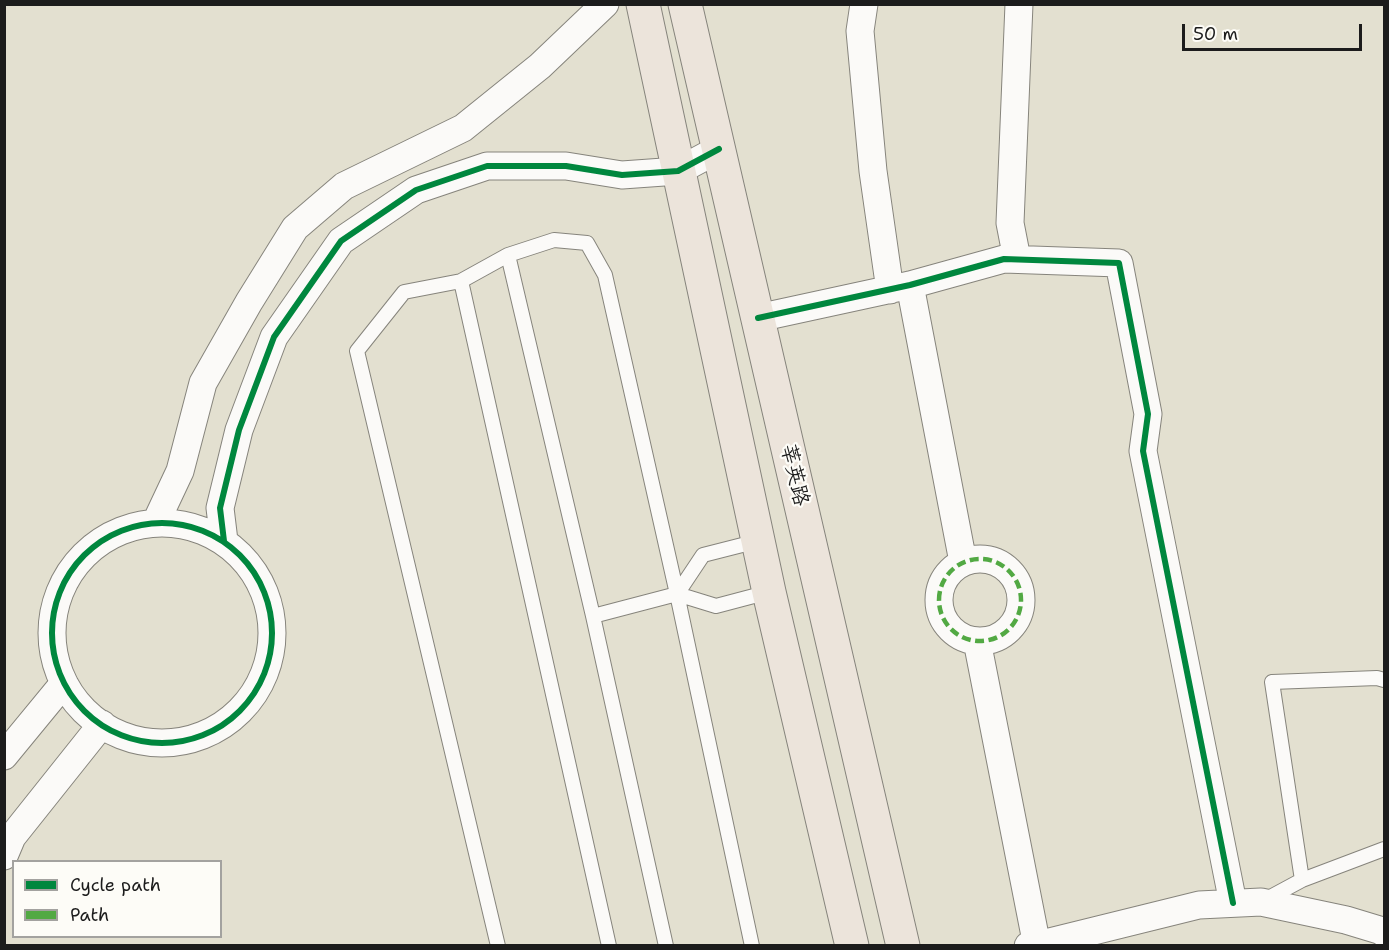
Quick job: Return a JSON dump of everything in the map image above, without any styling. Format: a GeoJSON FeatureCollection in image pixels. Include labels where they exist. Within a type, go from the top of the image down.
{"type":"FeatureCollection","features":[{"type":"Feature","properties":{"kind":"main road"},"geometry":{"type":"LineString","coordinates":[[643,4],[769,592],[852,945]]}},
{"type":"Feature","properties":{"kind":"main road","name":"莘英路"},"geometry":{"type":"LineString","coordinates":[[685,4],[903,945]]}},
{"type":"Feature","properties":{"kind":"street"},"geometry":{"type":"LineString","coordinates":[[156,522],[180,471],[203,383],[295,228],[344,186],[464,128],[540,66],[605,4]]}},
{"type":"Feature","properties":{"kind":"street"},"geometry":{"type":"LineString","coordinates":[[864,4],[860,32],[873,171],[963,562]]}},
{"type":"Feature","properties":{"kind":"street"},"geometry":{"type":"LineString","coordinates":[[1017,259],[1010,223],[1019,4]]}},
{"type":"Feature","properties":{"kind":"street"},"geometry":{"type":"LineString","coordinates":[[224,541],[220,508],[239,430],[270,347],[274,337],[341,242],[416,190],[487,166],[566,166],[622,175],[678,171],[719,149]]}},
{"type":"Feature","properties":{"kind":"street"},"geometry":{"type":"LineString","coordinates":[[758,318],[900,287],[1004,259],[1119,263],[1148,414],[1143,451],[1233,903]]}},
{"type":"Feature","properties":{"kind":"street"},"geometry":{"type":"LineString","coordinates":[[156,522],[180,524],[203,530],[224,541],[250,567],[267,599],[273,635],[266,671],[248,703],[220,727],[187,741],[150,743],[115,733],[85,713],[64,683],[53,648],[54,612],[66,578],[90,549],[121,530],[156,522]]}},
{"type":"Feature","properties":{"kind":"street"},"geometry":{"type":"LineString","coordinates":[[976,558],[990,559],[1002,565],[1012,574],[1019,586],[1021,599],[1019,613],[1013,625],[1003,634],[991,640],[977,641],[964,638],[952,630],[944,620],[939,607],[939,594],[944,580],[963,562],[976,558]]}},
{"type":"Feature","properties":{"kind":"street"},"geometry":{"type":"LineString","coordinates":[[977,641],[1037,945]]}},
{"type":"Feature","properties":{"kind":"street"},"geometry":{"type":"LineString","coordinates":[[4,756],[64,683]]}},
{"type":"Feature","properties":{"kind":"street"},"geometry":{"type":"LineString","coordinates":[[4,856],[12,837],[102,724]]}},
{"type":"Feature","properties":{"kind":"street"},"geometry":{"type":"LineString","coordinates":[[1028,945],[1037,945],[1199,905],[1261,902],[1347,920],[1384,933]]}},
{"type":"Feature","properties":{"kind":"lane"},"geometry":{"type":"LineString","coordinates":[[498,945],[357,351],[404,292],[461,281],[508,255],[554,240],[587,243],[605,275],[677,594],[752,945]]}},
{"type":"Feature","properties":{"kind":"lane"},"geometry":{"type":"LineString","coordinates":[[508,255],[593,616],[666,945]]}},
{"type":"Feature","properties":{"kind":"lane"},"geometry":{"type":"LineString","coordinates":[[461,281],[609,945]]}},
{"type":"Feature","properties":{"kind":"lane"},"geometry":{"type":"LineString","coordinates":[[677,594],[703,555],[758,541]]}},
{"type":"Feature","properties":{"kind":"lane"},"geometry":{"type":"LineString","coordinates":[[593,616],[677,594],[716,606],[769,592]]}},
{"type":"Feature","properties":{"kind":"lane"},"geometry":{"type":"LineString","coordinates":[[1302,880],[1272,682],[1377,678],[1384,680]]}},
{"type":"Feature","properties":{"kind":"lane"},"geometry":{"type":"LineString","coordinates":[[1261,902],[1302,880],[1384,849]]}},
{"type":"Feature","properties":{"kind":"marked path"},"geometry":{"type":"LineString","coordinates":[[980,559],[996,562],[1009,571],[1018,584],[1021,600],[1018,616],[1009,629],[996,638],[980,641],[964,638],[951,629],[942,616],[939,600],[942,584],[951,571],[964,562],[980,559]]}},
{"type":"Feature","properties":{"kind":"cycle path"},"geometry":{"type":"LineString","coordinates":[[224,541],[220,508],[239,430],[274,337],[341,241],[416,190],[487,166],[566,166],[622,175],[678,171],[719,149]]}},
{"type":"Feature","properties":{"kind":"cycle path"},"geometry":{"type":"LineString","coordinates":[[758,318],[910,285],[1004,259],[1119,263],[1148,414],[1143,451],[1233,903]]}},
{"type":"Feature","properties":{"kind":"cycle path"},"geometry":{"type":"LineString","coordinates":[[162,523],[183,525],[214,536],[240,555],[259,581],[270,612],[272,633],[270,654],[259,685],[240,711],[214,730],[183,741],[162,743],[141,741],[110,730],[84,711],[65,685],[54,654],[52,633],[54,612],[65,581],[84,555],[110,536],[141,525],[162,523]]}}]}
